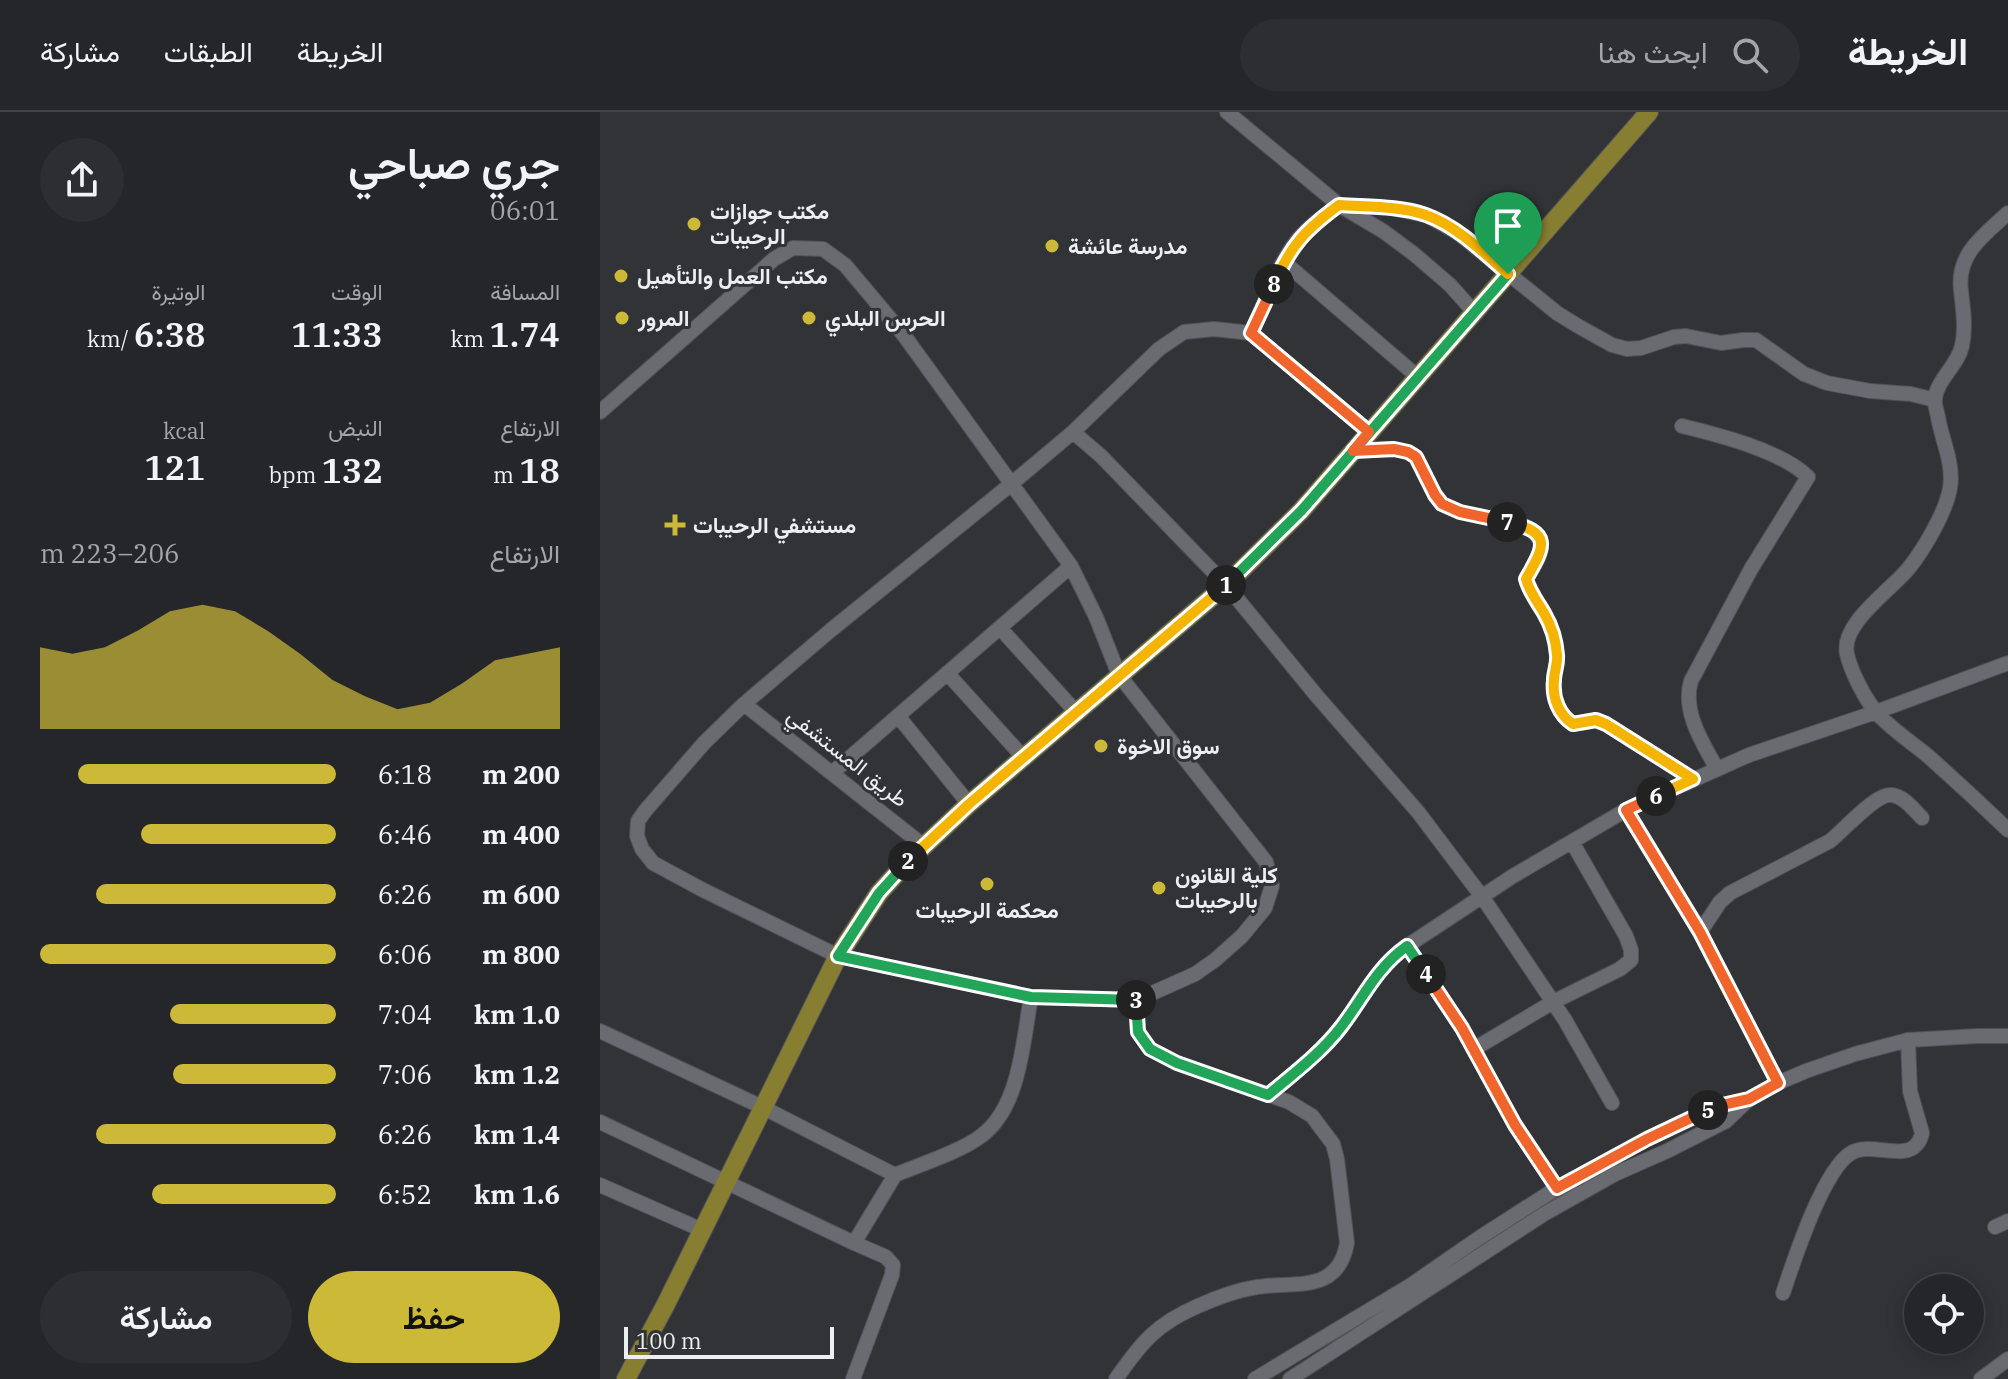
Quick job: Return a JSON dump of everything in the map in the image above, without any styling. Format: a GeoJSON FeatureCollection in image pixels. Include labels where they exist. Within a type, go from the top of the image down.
{"type":"FeatureCollection","features":[{"type":"Feature","properties":{"kind":"main road"},"geometry":{"type":"LineString","coordinates":[[626,1379],[838,956],[879,893],[969,804],[1226,585],[1301,511],[1649,112]]}},
{"type":"Feature","properties":{"kind":"street"},"geometry":{"type":"LineString","coordinates":[[1227,112],[1339,205],[1414,254],[1450,285],[1475,313]]}},
{"type":"Feature","properties":{"kind":"street"},"geometry":{"type":"LineString","coordinates":[[1251,333],[1284,262],[1300,237],[1339,205],[1393,208],[1428,216],[1458,233],[1557,313],[1612,345],[1627,349],[1641,348],[1686,336],[1721,343],[1756,340],[1804,374],[1827,383],[1935,400]]}},
{"type":"Feature","properties":{"kind":"street"},"geometry":{"type":"LineString","coordinates":[[2008,213],[1979,238],[1969,250],[1961,268],[1963,344],[1938,388],[1935,400],[1951,464],[1950,488],[1944,507],[1910,567],[1850,630],[1846,649],[1853,673],[1876,712],[1963,786],[2008,830]]}},
{"type":"Feature","properties":{"kind":"street"},"geometry":{"type":"LineString","coordinates":[[600,412],[774,259],[793,248],[823,249],[845,265],[903,334],[1010,485],[1071,566],[1119,675],[1266,862],[1272,886],[1265,908],[1242,936],[1195,974],[1137,1000],[1031,997],[838,956],[653,863],[637,836],[638,821],[704,743],[744,704],[797,657],[1010,485],[1073,432],[1159,349],[1184,332],[1214,329],[1251,333],[1369,432]]}},
{"type":"Feature","properties":{"kind":"street"},"geometry":{"type":"LineString","coordinates":[[1284,262],[1418,377]]}},
{"type":"Feature","properties":{"kind":"street"},"geometry":{"type":"LineString","coordinates":[[1682,426],[1716,434],[1768,453],[1808,477],[1751,569],[1691,681],[1688,691],[1691,711],[1698,734],[1717,769]]}},
{"type":"Feature","properties":{"kind":"street"},"geometry":{"type":"LineString","coordinates":[[1073,432],[1101,456],[1226,585],[1418,812],[1483,898],[1553,1002],[1612,1103]]}},
{"type":"Feature","properties":{"kind":"street"},"geometry":{"type":"LineString","coordinates":[[1353,451],[1394,449],[1408,452],[1416,457],[1442,504],[1460,512],[1525,526],[1534,531],[1540,539],[1542,551],[1526,579],[1553,637],[1557,656],[1554,693],[1564,719],[1573,724],[1596,720],[1606,724],[1693,779]]}},
{"type":"Feature","properties":{"kind":"street"},"geometry":{"type":"LineString","coordinates":[[832,773],[1071,566]]}},
{"type":"Feature","properties":{"kind":"street"},"geometry":{"type":"LineString","coordinates":[[1000,628],[1076,712]]}},
{"type":"Feature","properties":{"kind":"street"},"geometry":{"type":"LineString","coordinates":[[1268,1095],[1339,1030],[1392,957],[1513,876],[1626,810],[1749,755],[2008,663]]}},
{"type":"Feature","properties":{"kind":"street"},"geometry":{"type":"LineString","coordinates":[[947,673],[1023,757]]}},
{"type":"Feature","properties":{"kind":"street","name":"طريق المستشفي"},"geometry":{"type":"LineString","coordinates":[[744,704],[924,846]]}},
{"type":"Feature","properties":{"kind":"street"},"geometry":{"type":"LineString","coordinates":[[898,716],[969,804]]}},
{"type":"Feature","properties":{"kind":"street"},"geometry":{"type":"LineString","coordinates":[[1700,932],[1720,902],[1730,893],[1830,841],[1884,796],[1902,798],[1922,818]]}},
{"type":"Feature","properties":{"kind":"street"},"geometry":{"type":"LineString","coordinates":[[1626,810],[1700,932],[1778,1083]]}},
{"type":"Feature","properties":{"kind":"street"},"geometry":{"type":"LineString","coordinates":[[1474,1049],[1553,1002],[1620,969],[1631,960],[1626,936],[1572,842]]}},
{"type":"Feature","properties":{"kind":"street"},"geometry":{"type":"LineString","coordinates":[[1407,946],[1462,1028],[1515,1125],[1557,1188]]}},
{"type":"Feature","properties":{"kind":"street"},"geometry":{"type":"LineString","coordinates":[[854,1243],[895,1175],[982,1136],[997,1119],[1007,1104],[1017,1073],[1031,997]]}},
{"type":"Feature","properties":{"kind":"street"},"geometry":{"type":"LineString","coordinates":[[1116,1379],[1136,1349],[1160,1326],[1197,1306],[1227,1295],[1256,1287],[1321,1281],[1336,1271],[1345,1256],[1347,1243],[1341,1178],[1333,1144],[1312,1116],[1289,1102],[1177,1063],[1150,1049],[1138,1032],[1137,1000]]}},
{"type":"Feature","properties":{"kind":"street"},"geometry":{"type":"LineString","coordinates":[[600,1031],[762,1107],[895,1175]]}},
{"type":"Feature","properties":{"kind":"street"},"geometry":{"type":"LineString","coordinates":[[1255,1379],[1415,1291],[1615,1174],[1726,1121],[1749,1099],[1778,1083],[1855,1054],[1908,1040],[2008,1036]]}},
{"type":"Feature","properties":{"kind":"street"},"geometry":{"type":"LineString","coordinates":[[1783,1293],[1812,1215],[1840,1163],[1853,1151],[1870,1148],[1907,1151],[1917,1145],[1922,1133],[1910,1091],[1908,1040]]}},
{"type":"Feature","properties":{"kind":"street"},"geometry":{"type":"LineString","coordinates":[[1280,1364],[1290,1379],[1415,1291],[1479,1238],[1557,1188],[1647,1139],[1718,1106],[1749,1099]]}},
{"type":"Feature","properties":{"kind":"street"},"geometry":{"type":"LineString","coordinates":[[600,1122],[886,1257],[893,1265],[892,1275],[853,1379]]}},
{"type":"Feature","properties":{"kind":"street"},"geometry":{"type":"LineString","coordinates":[[600,1185],[702,1230]]}},
{"type":"Feature","properties":{"kind":"street"},"geometry":{"type":"LineString","coordinates":[[1981,1379],[2008,1359]]}},
{"type":"Feature","properties":{"kind":"place","name":"مكتب جوازات الرحيبات"},"geometry":{"type":"Point","coordinates":[694,224]}},
{"type":"Feature","properties":{"kind":"place","name":"مدرسة عائشة"},"geometry":{"type":"Point","coordinates":[1052,246]}},
{"type":"Feature","properties":{"kind":"place","name":"مكتب العمل والتأهيل"},"geometry":{"type":"Point","coordinates":[621,276]}},
{"type":"Feature","properties":{"kind":"place","name":"المرور"},"geometry":{"type":"Point","coordinates":[622,318]}},
{"type":"Feature","properties":{"kind":"place","name":"الحرس البلدي"},"geometry":{"type":"Point","coordinates":[809,318]}},
{"type":"Feature","properties":{"kind":"place","name":"مستشفي الرحيبات"},"geometry":{"type":"Point","coordinates":[675,525]}},
{"type":"Feature","properties":{"kind":"place","name":"سوق الاخوة"},"geometry":{"type":"Point","coordinates":[1101,746]}},
{"type":"Feature","properties":{"kind":"place","name":"محكمة الرحيبات"},"geometry":{"type":"Point","coordinates":[987,884]}},
{"type":"Feature","properties":{"kind":"place","name":"كلية القانون بالرحيبات"},"geometry":{"type":"Point","coordinates":[1159,888]}},
{"type":"Feature","properties":{"kind":"route"},"geometry":{"type":"LineString","coordinates":[[1508,274],[1458,233],[1428,216],[1393,208],[1339,205],[1300,237],[1284,262],[1251,333],[1369,432],[1353,451],[1394,449],[1408,452],[1421,464],[1428,483],[1442,504],[1460,512],[1525,526],[1540,539],[1542,551],[1526,579],[1553,637],[1557,667],[1553,681],[1558,708],[1564,719],[1573,724],[1596,720],[1606,724],[1693,779],[1626,810],[1700,932],[1778,1083],[1749,1099],[1718,1106],[1647,1139],[1557,1188],[1515,1125],[1462,1028],[1407,946],[1379,971],[1339,1030],[1268,1095],[1177,1063],[1150,1049],[1138,1032],[1137,1000],[1031,997],[838,956],[879,893],[907,862],[969,804],[1226,585],[1267,546],[1301,511],[1369,432],[1475,313],[1508,274]]}}]}
